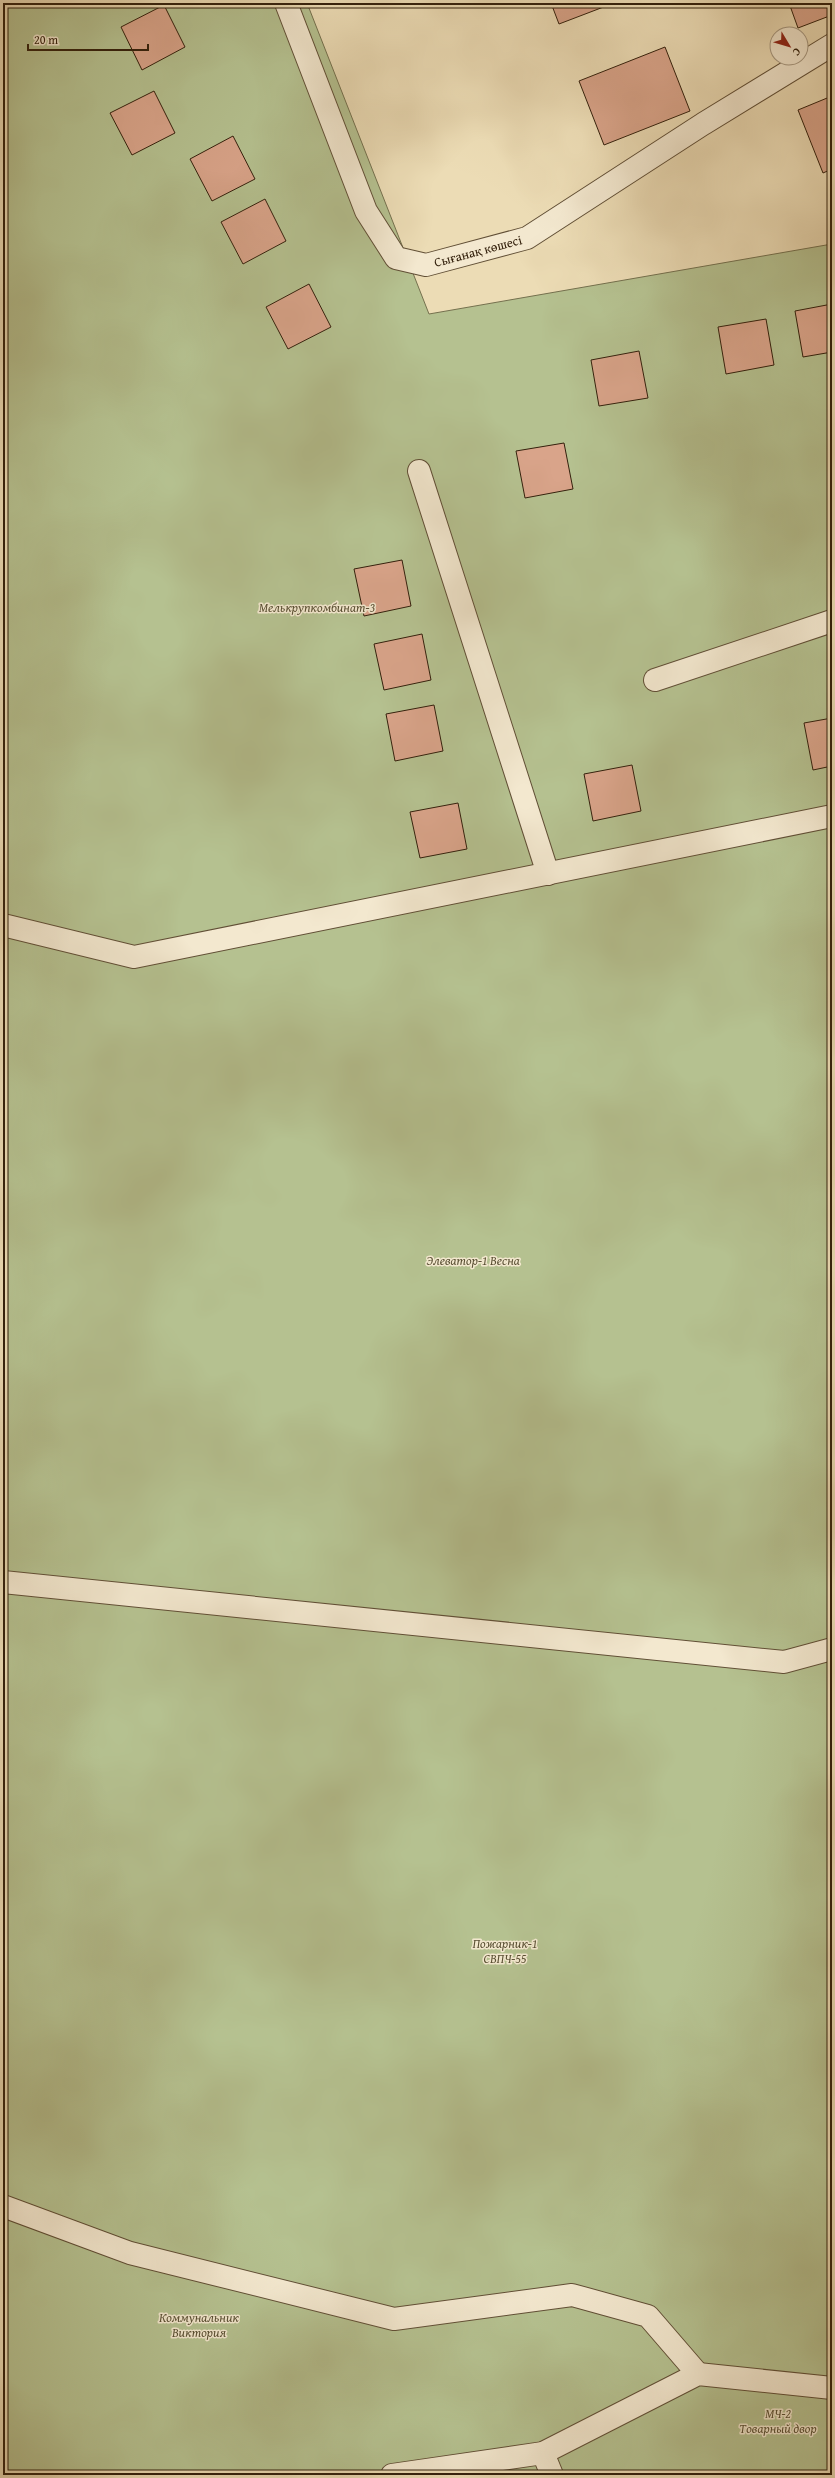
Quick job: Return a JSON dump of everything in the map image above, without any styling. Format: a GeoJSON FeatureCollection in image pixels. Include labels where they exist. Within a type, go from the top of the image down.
{"type":"FeatureCollection","features":[{"type":"Feature","properties":{"kind":"street","name":"Сығанақ көшесі"},"geometry":{"type":"LineString","coordinates":[[286,3],[366,211],[396,258],[426,265],[527,238],[703,124],[832,45]]}},
{"type":"Feature","properties":{"kind":"street"},"geometry":{"type":"LineString","coordinates":[[419,471],[548,874]]}},
{"type":"Feature","properties":{"kind":"street"},"geometry":{"type":"LineString","coordinates":[[655,680],[832,621]]}},
{"type":"Feature","properties":{"kind":"street"},"geometry":{"type":"LineString","coordinates":[[3,925],[134,958],[832,816]]}},
{"type":"Feature","properties":{"kind":"street"},"geometry":{"type":"LineString","coordinates":[[3,1582],[784,1662],[832,1649]]}},
{"type":"Feature","properties":{"kind":"street"},"geometry":{"type":"LineString","coordinates":[[3,2206],[130,2253],[394,2319],[572,2295],[648,2316],[698,2374]]}},
{"type":"Feature","properties":{"kind":"street"},"geometry":{"type":"LineString","coordinates":[[392,2475],[543,2453],[698,2374],[832,2388]]}},
{"type":"Feature","properties":{"kind":"street"},"geometry":{"type":"LineString","coordinates":[[543,2453],[552,2475]]}},
{"type":"Feature","properties":{"kind":"green space"},"geometry":{"type":"Polygon","coordinates":[[[3,3],[307,3],[429,314],[832,244],[832,2475],[3,2475],[3,3]]]}},
{"type":"Feature","properties":{"kind":"building"},"geometry":{"type":"Polygon","coordinates":[[[551,3],[614,3],[559,24],[551,3]]]}},
{"type":"Feature","properties":{"kind":"building"},"geometry":{"type":"Polygon","coordinates":[[[789,3],[832,3],[832,15],[803,26],[797,26],[789,3]]]}},
{"type":"Feature","properties":{"kind":"building"},"geometry":{"type":"Polygon","coordinates":[[[164,5],[185,47],[142,70],[121,27],[164,5]]]}},
{"type":"Feature","properties":{"kind":"building"},"geometry":{"type":"Polygon","coordinates":[[[665,47],[690,111],[604,145],[579,81],[665,47]]]}},
{"type":"Feature","properties":{"kind":"building"},"geometry":{"type":"Polygon","coordinates":[[[154,91],[175,133],[132,155],[110,113],[154,91]]]}},
{"type":"Feature","properties":{"kind":"building"},"geometry":{"type":"Polygon","coordinates":[[[832,96],[832,169],[823,173],[798,110],[832,96]]]}},
{"type":"Feature","properties":{"kind":"building"},"geometry":{"type":"Polygon","coordinates":[[[233,136],[255,179],[212,201],[190,159],[233,136]]]}},
{"type":"Feature","properties":{"kind":"building"},"geometry":{"type":"Polygon","coordinates":[[[265,199],[286,241],[243,264],[221,222],[265,199]]]}},
{"type":"Feature","properties":{"kind":"building"},"geometry":{"type":"Polygon","coordinates":[[[309,284],[331,327],[288,349],[266,307],[309,284]]]}},
{"type":"Feature","properties":{"kind":"building"},"geometry":{"type":"Polygon","coordinates":[[[832,304],[832,352],[803,357],[795,311],[832,304]]]}},
{"type":"Feature","properties":{"kind":"building"},"geometry":{"type":"Polygon","coordinates":[[[766,319],[774,365],[726,374],[718,327],[766,319]]]}},
{"type":"Feature","properties":{"kind":"building"},"geometry":{"type":"Polygon","coordinates":[[[639,351],[648,398],[599,406],[591,360],[639,351]]]}},
{"type":"Feature","properties":{"kind":"building"},"geometry":{"type":"Polygon","coordinates":[[[564,443],[573,489],[525,498],[516,451],[564,443]]]}},
{"type":"Feature","properties":{"kind":"building"},"geometry":{"type":"Polygon","coordinates":[[[402,560],[411,606],[364,616],[354,569],[402,560]]]}},
{"type":"Feature","properties":{"kind":"building"},"geometry":{"type":"Polygon","coordinates":[[[422,634],[431,680],[384,690],[374,644],[422,634]]]}},
{"type":"Feature","properties":{"kind":"building"},"geometry":{"type":"Polygon","coordinates":[[[434,705],[443,751],[395,761],[386,714],[434,705]]]}},
{"type":"Feature","properties":{"kind":"building"},"geometry":{"type":"Polygon","coordinates":[[[832,718],[832,766],[813,770],[804,723],[832,718]]]}},
{"type":"Feature","properties":{"kind":"building"},"geometry":{"type":"Polygon","coordinates":[[[632,765],[641,811],[593,821],[584,774],[632,765]]]}},
{"type":"Feature","properties":{"kind":"building"},"geometry":{"type":"Polygon","coordinates":[[[458,803],[467,849],[420,858],[410,812],[458,803]]]}},
{"type":"Feature","properties":{"kind":"park label","name":"Мелькрупкомбинат-3"},"geometry":{"type":"Point","coordinates":[317,607]}},
{"type":"Feature","properties":{"kind":"park label","name":"Элеватор-1 Весна"},"geometry":{"type":"Point","coordinates":[473,1260]}},
{"type":"Feature","properties":{"kind":"park label","name":"Пожарник-1 СВПЧ-55"},"geometry":{"type":"Point","coordinates":[505,1950]}},
{"type":"Feature","properties":{"kind":"park label","name":"Коммунальник Виктория"},"geometry":{"type":"Point","coordinates":[199,2324]}},
{"type":"Feature","properties":{"kind":"park label","name":"МЧ-2 Товарный двор"},"geometry":{"type":"Point","coordinates":[778,2420]}}]}
